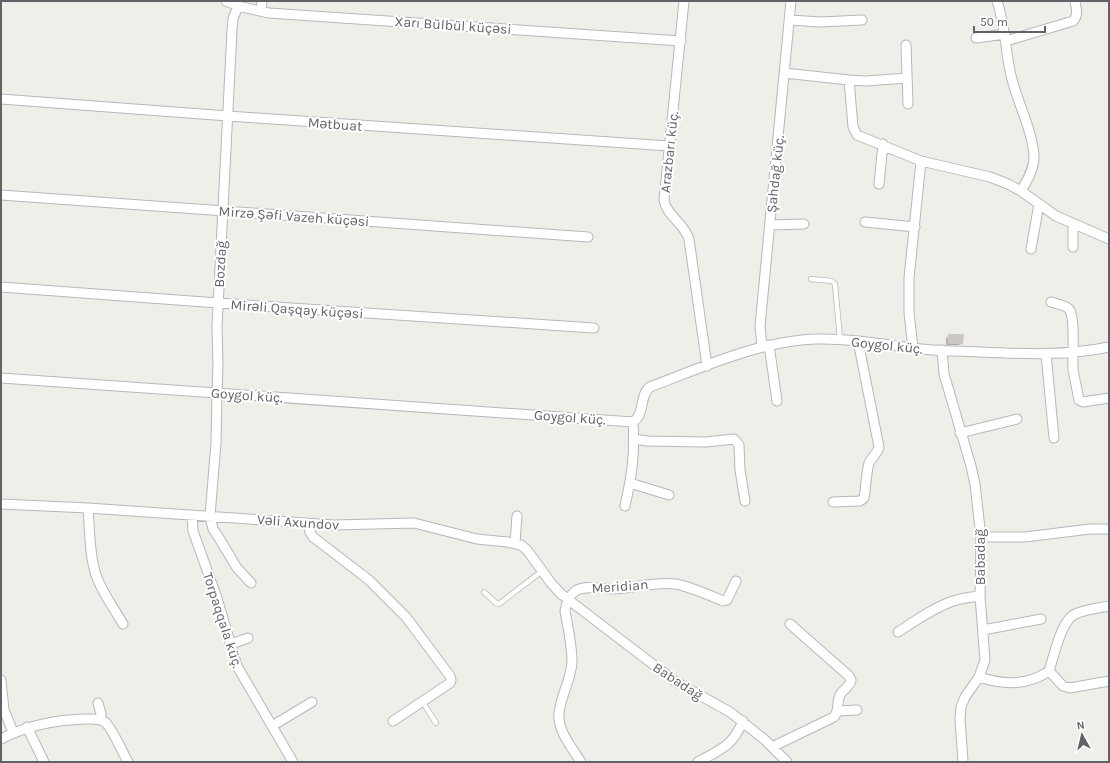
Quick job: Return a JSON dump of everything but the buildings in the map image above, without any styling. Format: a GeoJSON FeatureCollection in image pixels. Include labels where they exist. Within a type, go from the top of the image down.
{"type":"FeatureCollection","features":[{"type":"Feature","properties":{"kind":"street","name":"Xarı Bülbül küçəsi"},"geometry":{"type":"LineString","coordinates":[[226,1],[238,6],[261,11],[680,41]]}},
{"type":"Feature","properties":{"kind":"street"},"geometry":{"type":"LineString","coordinates":[[261,11],[262,1]]}},
{"type":"Feature","properties":{"kind":"street","name":"Arazbarı küç."},"geometry":{"type":"LineString","coordinates":[[684,1],[665,205],[684,228],[689,239],[708,366]]}},
{"type":"Feature","properties":{"kind":"street","name":"Şahdağ küç."},"geometry":{"type":"LineString","coordinates":[[777,401],[760,326],[791,1]]}},
{"type":"Feature","properties":{"kind":"street"},"geometry":{"type":"LineString","coordinates":[[997,1],[1001,11],[1006,37],[1010,71],[1033,145],[1034,158],[1032,170],[1021,191]]}},
{"type":"Feature","properties":{"kind":"street"},"geometry":{"type":"LineString","coordinates":[[976,38],[1006,37],[1073,21],[1077,14],[1075,1]]}},
{"type":"Feature","properties":{"kind":"street","name":"Bozdağ"},"geometry":{"type":"LineString","coordinates":[[238,6],[233,19],[232,30],[224,210],[218,303],[216,443],[210,516],[214,529],[222,544],[237,568],[251,583]]}},
{"type":"Feature","properties":{"kind":"street"},"geometry":{"type":"LineString","coordinates":[[789,20],[821,22],[862,20]]}},
{"type":"Feature","properties":{"kind":"street"},"geometry":{"type":"LineString","coordinates":[[906,45],[908,104]]}},
{"type":"Feature","properties":{"kind":"street"},"geometry":{"type":"LineString","coordinates":[[784,73],[866,81],[907,78]]}},
{"type":"Feature","properties":{"kind":"street"},"geometry":{"type":"LineString","coordinates":[[849,80],[854,131],[857,135],[921,161],[990,177],[1021,191],[1056,216],[1109,239]]}},
{"type":"Feature","properties":{"kind":"street","name":"Mətbuat"},"geometry":{"type":"LineString","coordinates":[[1,99],[670,146]]}},
{"type":"Feature","properties":{"kind":"street"},"geometry":{"type":"LineString","coordinates":[[879,184],[882,144]]}},
{"type":"Feature","properties":{"kind":"street"},"geometry":{"type":"LineString","coordinates":[[913,348],[909,278],[921,161]]}},
{"type":"Feature","properties":{"kind":"street","name":"Mirzə Şəfi Vazeh küçəsi"},"geometry":{"type":"LineString","coordinates":[[1,195],[588,237]]}},
{"type":"Feature","properties":{"kind":"street"},"geometry":{"type":"LineString","coordinates":[[1031,249],[1039,204]]}},
{"type":"Feature","properties":{"kind":"street"},"geometry":{"type":"LineString","coordinates":[[865,222],[915,227]]}},
{"type":"Feature","properties":{"kind":"street"},"geometry":{"type":"LineString","coordinates":[[770,225],[804,224]]}},
{"type":"Feature","properties":{"kind":"street"},"geometry":{"type":"LineString","coordinates":[[1073,224],[1073,246]]}},
{"type":"Feature","properties":{"kind":"street","name":"Mirəli Qaşqay küçəsi"},"geometry":{"type":"LineString","coordinates":[[1,287],[594,328]]}},
{"type":"Feature","properties":{"kind":"street"},"geometry":{"type":"LineString","coordinates":[[1052,302],[1070,310],[1074,370],[1079,400],[1082,402],[1109,398]]}},
{"type":"Feature","properties":{"kind":"street","name":"Goygol küç."},"geometry":{"type":"LineString","coordinates":[[1,378],[633,422],[639,417],[646,393],[650,387],[765,346],[787,342],[815,339],[840,339],[913,348],[1046,354],[1073,353],[1109,347]]}},
{"type":"Feature","properties":{"kind":"street"},"geometry":{"type":"LineString","coordinates":[[834,502],[860,501],[864,498],[868,465],[877,453],[878,447],[858,341]]}},
{"type":"Feature","properties":{"kind":"street","name":"Babadağ"},"geometry":{"type":"LineString","coordinates":[[942,350],[944,374],[975,484],[981,537],[980,596],[985,660],[979,677],[965,697],[962,707],[960,718],[963,762]]}},
{"type":"Feature","properties":{"kind":"street"},"geometry":{"type":"LineString","coordinates":[[1046,354],[1054,438]]}},
{"type":"Feature","properties":{"kind":"street"},"geometry":{"type":"LineString","coordinates":[[960,434],[1016,418]]}},
{"type":"Feature","properties":{"kind":"street"},"geometry":{"type":"LineString","coordinates":[[625,506],[634,454],[633,422]]}},
{"type":"Feature","properties":{"kind":"street"},"geometry":{"type":"LineString","coordinates":[[634,439],[647,441],[706,442],[734,439],[740,445],[740,470],[746,501]]}},
{"type":"Feature","properties":{"kind":"street"},"geometry":{"type":"LineString","coordinates":[[630,483],[669,495]]}},
{"type":"Feature","properties":{"kind":"street","name":"Vəli Axundov"},"geometry":{"type":"LineString","coordinates":[[1,504],[88,508],[346,526],[414,523],[477,540],[515,543]]}},
{"type":"Feature","properties":{"kind":"street"},"geometry":{"type":"LineString","coordinates":[[88,508],[91,554],[96,575],[105,595],[123,624]]}},
{"type":"Feature","properties":{"kind":"street","name":"Torpaqqala küç."},"geometry":{"type":"LineString","coordinates":[[192,515],[193,531],[217,598],[237,666],[293,762]]}},
{"type":"Feature","properties":{"kind":"street"},"geometry":{"type":"LineString","coordinates":[[517,516],[515,543],[524,548],[555,588],[568,600],[565,611],[572,663],[569,681],[559,712],[559,719],[567,740],[581,762]]}},
{"type":"Feature","properties":{"kind":"street"},"geometry":{"type":"LineString","coordinates":[[308,524],[310,532],[313,536],[369,580],[406,617],[450,676],[450,683],[393,721]]}},
{"type":"Feature","properties":{"kind":"street"},"geometry":{"type":"LineString","coordinates":[[981,537],[1026,537],[1090,529],[1109,529]]}},
{"type":"Feature","properties":{"kind":"street","name":"Meridian"},"geometry":{"type":"LineString","coordinates":[[568,600],[572,594],[579,589],[622,589],[664,583],[677,585],[723,601],[727,600],[736,581]]}},
{"type":"Feature","properties":{"kind":"street"},"geometry":{"type":"LineString","coordinates":[[898,632],[941,606],[964,598],[980,596]]}},
{"type":"Feature","properties":{"kind":"street","name":"Babadağ"},"geometry":{"type":"LineString","coordinates":[[568,600],[676,682],[725,708],[772,747],[787,762]]}},
{"type":"Feature","properties":{"kind":"street"},"geometry":{"type":"LineString","coordinates":[[979,677],[993,682],[1020,682],[1038,678],[1050,671],[1058,642],[1066,624],[1073,615],[1109,606]]}},
{"type":"Feature","properties":{"kind":"street"},"geometry":{"type":"LineString","coordinates":[[983,630],[1041,618]]}},
{"type":"Feature","properties":{"kind":"street"},"geometry":{"type":"LineString","coordinates":[[772,747],[834,717],[838,711],[839,696],[851,683],[851,678],[790,624]]}},
{"type":"Feature","properties":{"kind":"street"},"geometry":{"type":"LineString","coordinates":[[231,644],[248,638]]}},
{"type":"Feature","properties":{"kind":"street"},"geometry":{"type":"LineString","coordinates":[[1050,671],[1063,686],[1070,688],[1109,682]]}},
{"type":"Feature","properties":{"kind":"street"},"geometry":{"type":"LineString","coordinates":[[1,680],[3,706],[13,732]]}},
{"type":"Feature","properties":{"kind":"street"},"geometry":{"type":"LineString","coordinates":[[272,726],[312,702]]}},
{"type":"Feature","properties":{"kind":"street"},"geometry":{"type":"LineString","coordinates":[[98,703],[101,720]]}},
{"type":"Feature","properties":{"kind":"street"},"geometry":{"type":"LineString","coordinates":[[838,711],[857,710]]}},
{"type":"Feature","properties":{"kind":"street"},"geometry":{"type":"LineString","coordinates":[[1,739],[13,732],[27,727],[55,720],[101,720],[106,723],[111,730],[128,762]]}},
{"type":"Feature","properties":{"kind":"street"},"geometry":{"type":"LineString","coordinates":[[698,762],[730,744],[738,733],[743,722]]}},
{"type":"Feature","properties":{"kind":"street"},"geometry":{"type":"LineString","coordinates":[[27,727],[44,762]]}},
{"type":"Feature","properties":{"kind":"lane"},"geometry":{"type":"LineString","coordinates":[[811,279],[832,281],[834,284],[840,339]]}},
{"type":"Feature","properties":{"kind":"lane"},"geometry":{"type":"LineString","coordinates":[[484,592],[499,604],[542,571]]}},
{"type":"Feature","properties":{"kind":"lane"},"geometry":{"type":"LineString","coordinates":[[422,701],[436,723]]}}]}
